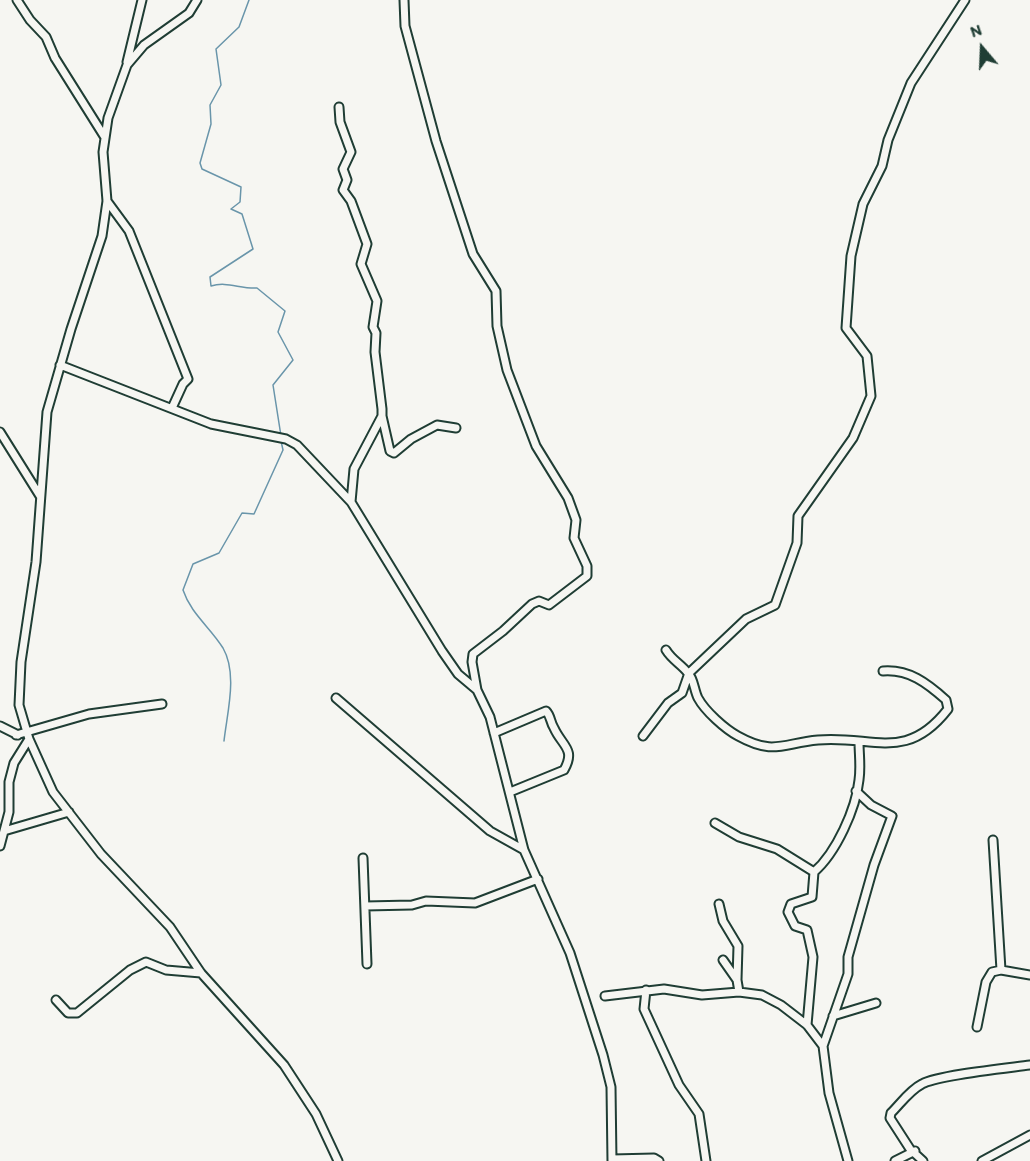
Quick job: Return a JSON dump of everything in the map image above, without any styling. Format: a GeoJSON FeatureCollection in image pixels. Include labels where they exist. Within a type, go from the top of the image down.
{"type":"FeatureCollection","features":[{"type":"Feature","properties":{"kind":"street"},"geometry":{"type":"LineString","coordinates":[[17,0],[30,20],[46,37],[55,58],[104,136]]}},
{"type":"Feature","properties":{"kind":"street"},"geometry":{"type":"LineString","coordinates":[[142,0],[127,65],[104,136],[107,201],[102,236],[47,412],[36,562],[21,662],[19,705],[28,735],[53,792],[101,854],[170,927],[201,973],[284,1065],[316,1114],[338,1161]]}},
{"type":"Feature","properties":{"kind":"street"},"geometry":{"type":"LineString","coordinates":[[127,65],[144,45],[189,13],[197,0]]}},
{"type":"Feature","properties":{"kind":"street"},"geometry":{"type":"LineString","coordinates":[[404,0],[405,26],[436,141],[473,255],[496,291],[496,326],[507,370],[536,446],[568,498],[576,520],[574,538],[587,566],[587,576],[578,583],[549,605],[539,601],[532,604],[473,654],[472,662],[477,690],[494,733],[524,850],[570,953],[603,1055],[611,1087],[612,1160],[654,1158],[659,1161]]}},
{"type":"Feature","properties":{"kind":"street"},"geometry":{"type":"LineString","coordinates":[[643,736],[668,703],[682,693],[689,673],[746,619],[776,605],[797,543],[798,516],[853,438],[871,396],[867,356],[846,328],[851,256],[863,204],[882,166],[888,140],[911,83],[965,0]]}},
{"type":"Feature","properties":{"kind":"street"},"geometry":{"type":"LineString","coordinates":[[339,107],[340,122],[351,152],[343,168],[347,180],[343,190],[351,201],[366,244],[361,264],[376,301],[373,327],[376,333],[375,352],[386,445],[394,453],[411,439],[436,425],[456,428]]}},
{"type":"Feature","properties":{"kind":"street"},"geometry":{"type":"LineString","coordinates":[[107,201],[129,231],[188,379],[183,384],[172,408]]}},
{"type":"Feature","properties":{"kind":"street"},"geometry":{"type":"LineString","coordinates":[[60,365],[212,424],[282,439],[309,456],[351,502],[442,651],[458,674],[477,690]]}},
{"type":"Feature","properties":{"kind":"street"},"geometry":{"type":"LineString","coordinates":[[351,502],[354,469],[382,416]]}},
{"type":"Feature","properties":{"kind":"street"},"geometry":{"type":"LineString","coordinates":[[0,432],[41,497]]}},
{"type":"Feature","properties":{"kind":"street"},"geometry":{"type":"LineString","coordinates":[[666,650],[671,659],[689,673],[699,700],[738,736],[768,748],[780,748],[817,740],[894,743],[922,735],[934,727],[948,709],[946,700],[908,673],[898,670],[883,671]]}},
{"type":"Feature","properties":{"kind":"street"},"geometry":{"type":"LineString","coordinates":[[336,698],[490,831],[524,850]]}},
{"type":"Feature","properties":{"kind":"street"},"geometry":{"type":"LineString","coordinates":[[0,726],[3,732],[28,735],[89,714],[162,704]]}},
{"type":"Feature","properties":{"kind":"street"},"geometry":{"type":"LineString","coordinates":[[494,733],[546,711],[559,738],[567,744],[571,754],[564,770],[510,792]]}},
{"type":"Feature","properties":{"kind":"street"},"geometry":{"type":"LineString","coordinates":[[0,846],[9,812],[9,782],[14,763],[28,735]]}},
{"type":"Feature","properties":{"kind":"street"},"geometry":{"type":"LineString","coordinates":[[807,1025],[812,944],[807,930],[795,926],[788,912],[791,904],[812,897],[814,872],[833,851],[859,781],[859,742]]}},
{"type":"Feature","properties":{"kind":"street"},"geometry":{"type":"LineString","coordinates":[[848,1161],[829,1093],[823,1046],[848,974],[848,957],[874,865],[892,816],[871,805],[856,791]]}},
{"type":"Feature","properties":{"kind":"street"},"geometry":{"type":"LineString","coordinates":[[4,831],[69,812]]}},
{"type":"Feature","properties":{"kind":"street"},"geometry":{"type":"LineString","coordinates":[[714,823],[739,837],[777,849],[814,872]]}},
{"type":"Feature","properties":{"kind":"street"},"geometry":{"type":"LineString","coordinates":[[993,840],[1001,970]]}},
{"type":"Feature","properties":{"kind":"street"},"geometry":{"type":"LineString","coordinates":[[363,858],[367,964]]}},
{"type":"Feature","properties":{"kind":"street"},"geometry":{"type":"LineString","coordinates":[[365,906],[412,905],[426,900],[475,903],[538,879]]}},
{"type":"Feature","properties":{"kind":"street"},"geometry":{"type":"LineString","coordinates":[[719,904],[723,921],[738,946],[737,980],[740,992]]}},
{"type":"Feature","properties":{"kind":"street"},"geometry":{"type":"LineString","coordinates":[[723,960],[737,980]]}},
{"type":"Feature","properties":{"kind":"street"},"geometry":{"type":"LineString","coordinates":[[56,1000],[68,1013],[77,1013],[130,970],[146,962],[166,970],[201,973]]}},
{"type":"Feature","properties":{"kind":"street"},"geometry":{"type":"LineString","coordinates":[[977,1027],[986,982],[992,972],[1001,970],[1030,975]]}},
{"type":"Feature","properties":{"kind":"street"},"geometry":{"type":"LineString","coordinates":[[605,996],[646,990],[678,989],[702,995],[740,992],[762,994],[807,1025],[823,1046]]}},
{"type":"Feature","properties":{"kind":"street"},"geometry":{"type":"LineString","coordinates":[[646,990],[644,1009],[679,1085],[699,1114],[706,1161]]}},
{"type":"Feature","properties":{"kind":"street"},"geometry":{"type":"LineString","coordinates":[[833,1016],[876,1003]]}},
{"type":"Feature","properties":{"kind":"street"},"geometry":{"type":"LineString","coordinates":[[923,1161],[915,1151],[910,1149],[890,1118],[891,1113],[915,1088],[942,1077],[1030,1065]]}},
{"type":"Feature","properties":{"kind":"street"},"geometry":{"type":"LineString","coordinates":[[982,1161],[1030,1135]]}},
{"type":"Feature","properties":{"kind":"street"},"geometry":{"type":"LineString","coordinates":[[895,1161],[915,1151]]}},
{"type":"Feature","properties":{"kind":"waterway"},"geometry":{"type":"LineString","coordinates":[[249,0],[239,27],[216,49],[221,85],[210,105],[211,124],[200,163],[202,169],[241,187],[240,202],[231,209],[242,214],[253,249],[210,277],[211,286],[223,284],[257,288],[285,311],[278,332],[293,360],[273,385],[281,436]]}},
{"type":"Feature","properties":{"kind":"waterway"},"geometry":{"type":"LineString","coordinates":[[224,741],[231,681],[227,658],[218,640],[186,599],[183,590],[193,564],[219,553],[242,513],[254,514],[283,450],[281,441]]}}]}
